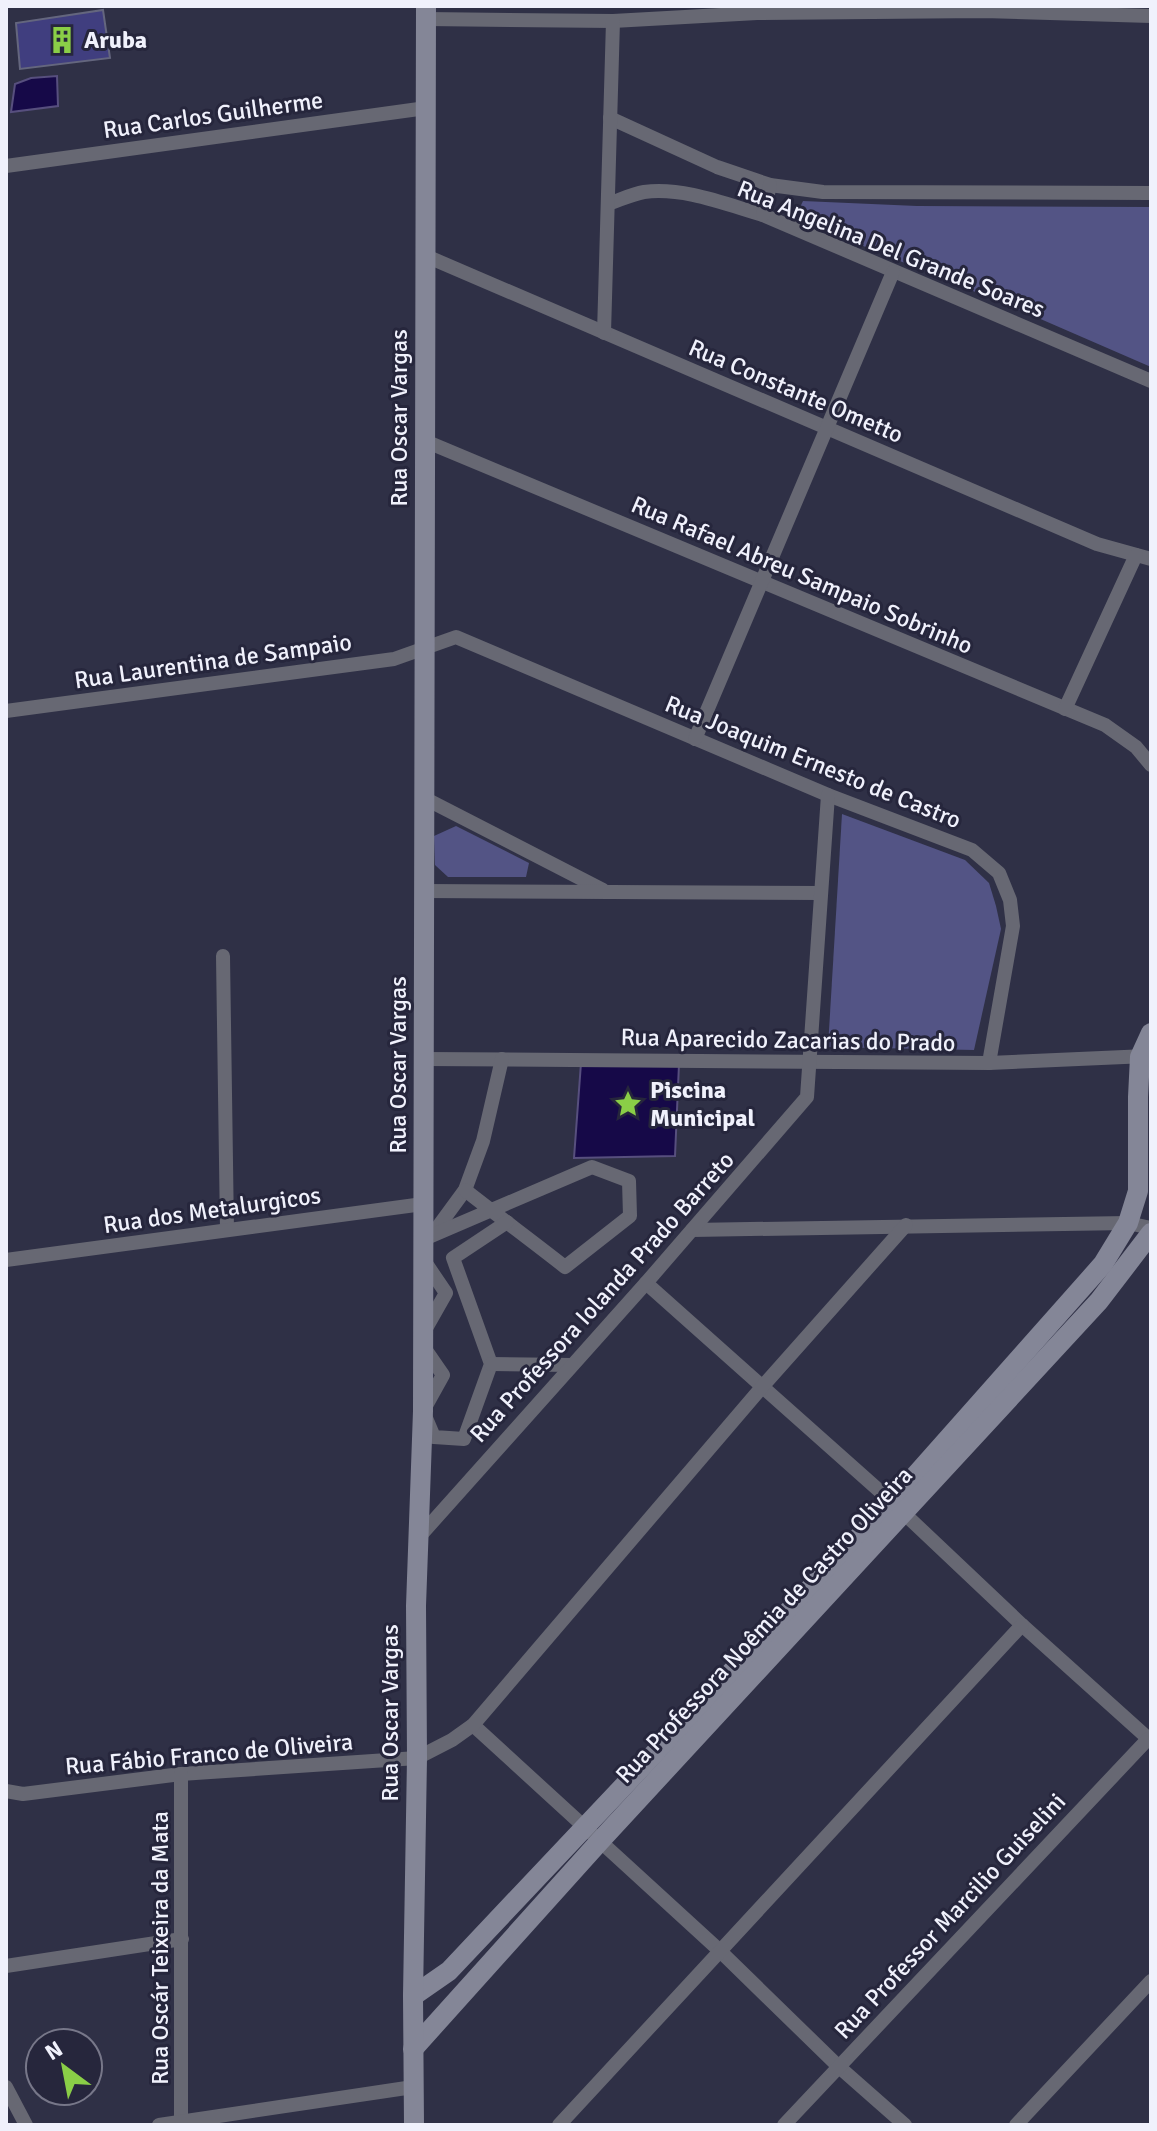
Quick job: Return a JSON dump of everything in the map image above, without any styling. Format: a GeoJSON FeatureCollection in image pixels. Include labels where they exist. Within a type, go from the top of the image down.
{"type":"FeatureCollection","features":[{"type":"Feature","properties":{"kind":"street"},"geometry":{"type":"LineString","coordinates":[[426,13],[613,21],[757,13],[984,11],[1151,16]]}},
{"type":"Feature","properties":{"kind":"street","name":"Rua Oscar Vargas"},"geometry":{"type":"LineString","coordinates":[[414,2125],[416,1606],[426,1247],[423,1204],[426,13]]}},
{"type":"Feature","properties":{"kind":"street"},"geometry":{"type":"LineString","coordinates":[[604,333],[613,21]]}},
{"type":"Feature","properties":{"kind":"street","name":"Rua Carlos Guilherme"},"geometry":{"type":"LineString","coordinates":[[6,166],[426,108]]}},
{"type":"Feature","properties":{"kind":"street"},"geometry":{"type":"LineString","coordinates":[[610,118],[717,167],[770,185],[823,192],[1151,193]]}},
{"type":"Feature","properties":{"kind":"street"},"geometry":{"type":"LineString","coordinates":[[763,215],[770,185]]}},
{"type":"Feature","properties":{"kind":"street","name":"Rua Angelina Del Grande Soares"},"geometry":{"type":"LineString","coordinates":[[608,204],[640,193],[667,191],[702,197],[763,215],[1151,381]]}},
{"type":"Feature","properties":{"kind":"street","name":"Rua Constante Ometto"},"geometry":{"type":"LineString","coordinates":[[426,256],[1097,544],[1151,559]]}},
{"type":"Feature","properties":{"kind":"street"},"geometry":{"type":"LineString","coordinates":[[695,739],[893,272]]}},
{"type":"Feature","properties":{"kind":"street","name":"Rua Rafael Abreu Sampaio Sobrinho"},"geometry":{"type":"LineString","coordinates":[[425,441],[1105,725],[1136,747],[1151,765]]}},
{"type":"Feature","properties":{"kind":"street"},"geometry":{"type":"LineString","coordinates":[[1065,709],[1136,555]]}},
{"type":"Feature","properties":{"kind":"street","name":"Rua Joaquim Ernesto de Castro"},"geometry":{"type":"LineString","coordinates":[[425,649],[456,637],[828,795],[972,850],[999,873],[1010,900],[1013,926],[989,1063]]}},
{"type":"Feature","properties":{"kind":"street","name":"Rua Laurentina de Sampaio"},"geometry":{"type":"LineString","coordinates":[[6,711],[394,659],[425,649]]}},
{"type":"Feature","properties":{"kind":"street","name":"Rua Professora Iolanda Prado Barreto"},"geometry":{"type":"LineString","coordinates":[[419,1537],[807,1097],[828,795]]}},
{"type":"Feature","properties":{"kind":"street"},"geometry":{"type":"LineString","coordinates":[[424,798],[607,892]]}},
{"type":"Feature","properties":{"kind":"street"},"geometry":{"type":"LineString","coordinates":[[424,891],[821,893]]}},
{"type":"Feature","properties":{"kind":"street"},"geometry":{"type":"LineString","coordinates":[[223,956],[227,1230]]}},
{"type":"Feature","properties":{"kind":"street"},"geometry":{"type":"LineString","coordinates":[[1146,1056],[1151,1033]]}},
{"type":"Feature","properties":{"kind":"street","name":"Rua Aparecido Zacarias do Prado"},"geometry":{"type":"LineString","coordinates":[[424,1059],[989,1063],[1146,1056]]}},
{"type":"Feature","properties":{"kind":"street","name":"Rua Professora Noêmia de Castro Oliveira"},"geometry":{"type":"LineString","coordinates":[[413,2049],[898,1508],[1103,1264],[1128,1223],[1138,1191],[1138,1097],[1146,1056]]}},
{"type":"Feature","properties":{"kind":"street"},"geometry":{"type":"LineString","coordinates":[[426,1247],[465,1190],[483,1141],[502,1059]]}},
{"type":"Feature","properties":{"kind":"street"},"geometry":{"type":"LineString","coordinates":[[426,1247],[491,1210],[592,1167],[629,1181],[630,1216],[565,1267],[507,1222],[491,1210],[465,1190]]}},
{"type":"Feature","properties":{"kind":"street","name":"Rua dos Metalurgicos"},"geometry":{"type":"LineString","coordinates":[[6,1260],[423,1204]]}},
{"type":"Feature","properties":{"kind":"street"},"geometry":{"type":"LineString","coordinates":[[423,1411],[434,1437],[464,1439],[491,1364],[453,1258],[507,1222]]}},
{"type":"Feature","properties":{"kind":"street"},"geometry":{"type":"LineString","coordinates":[[692,1230],[1128,1223],[1151,1231]]}},
{"type":"Feature","properties":{"kind":"street"},"geometry":{"type":"LineString","coordinates":[[417,1758],[473,1725],[762,1387],[906,1225]]}},
{"type":"Feature","properties":{"kind":"street","name":"Rua Professora Noêmia de Castro Oliveira"},"geometry":{"type":"LineString","coordinates":[[413,1996],[449,1971],[584,1826],[1099,1301],[1151,1231]]}},
{"type":"Feature","properties":{"kind":"street"},"geometry":{"type":"LineString","coordinates":[[646,1283],[898,1508],[1150,1740]]}},
{"type":"Feature","properties":{"kind":"street"},"geometry":{"type":"LineString","coordinates":[[491,1364],[572,1365]]}},
{"type":"Feature","properties":{"kind":"street"},"geometry":{"type":"LineString","coordinates":[[559,2125],[1022,1625]]}},
{"type":"Feature","properties":{"kind":"street"},"geometry":{"type":"LineString","coordinates":[[473,1725],[905,2125]]}},
{"type":"Feature","properties":{"kind":"street","name":"Rua Professor Marcilio Guiselini"},"geometry":{"type":"LineString","coordinates":[[784,2125],[1150,1740]]}},
{"type":"Feature","properties":{"kind":"street","name":"Rua Fábio Franco de Oliveira"},"geometry":{"type":"LineString","coordinates":[[6,1791],[23,1794],[181,1774],[417,1758]]}},
{"type":"Feature","properties":{"kind":"street","name":"Rua Oscár Teixeira da Mata"},"geometry":{"type":"LineString","coordinates":[[181,1774],[181,2122]]}},
{"type":"Feature","properties":{"kind":"street"},"geometry":{"type":"LineString","coordinates":[[6,1966],[182,1939]]}},
{"type":"Feature","properties":{"kind":"street"},"geometry":{"type":"LineString","coordinates":[[1016,2125],[1151,1981]]}},
{"type":"Feature","properties":{"kind":"street"},"geometry":{"type":"LineString","coordinates":[[6,2087],[26,2125]]}},
{"type":"Feature","properties":{"kind":"street"},"geometry":{"type":"LineString","coordinates":[[159,2125],[413,2087]]}},
{"type":"Feature","properties":{"kind":"shaded area"},"geometry":{"type":"Polygon","coordinates":[[[57,76],[58,106],[11,112],[15,84],[31,78],[57,76]]]}},
{"type":"Feature","properties":{"kind":"shaded area"},"geometry":{"type":"Polygon","coordinates":[[[803,201],[917,206],[1151,207],[1151,367],[795,218],[803,201]]]}},
{"type":"Feature","properties":{"kind":"shaded area"},"geometry":{"type":"Polygon","coordinates":[[[842,814],[965,860],[989,883],[1001,929],[974,1050],[828,1047],[842,814]]]}},
{"type":"Feature","properties":{"kind":"shaded area"},"geometry":{"type":"Polygon","coordinates":[[[456,826],[529,863],[526,877],[448,877],[435,865],[434,836],[456,826]]]}},
{"type":"Feature","properties":{"kind":"shaded area","name":"Piscina Municipal"},"geometry":{"type":"Polygon","coordinates":[[[581,1063],[679,1064],[675,1156],[574,1158],[581,1063]]]}},
{"type":"Feature","properties":{"kind":"building","name":"Aruba"},"geometry":{"type":"Polygon","coordinates":[[[103,10],[110,58],[20,69],[16,23],[103,10]]]}},
{"type":"Feature","properties":{"kind":"place","name":"Aruba"},"geometry":{"type":"Point","coordinates":[62,40]}},
{"type":"Feature","properties":{"kind":"place","name":"Piscina Municipal"},"geometry":{"type":"Point","coordinates":[628,1104]}}]}
